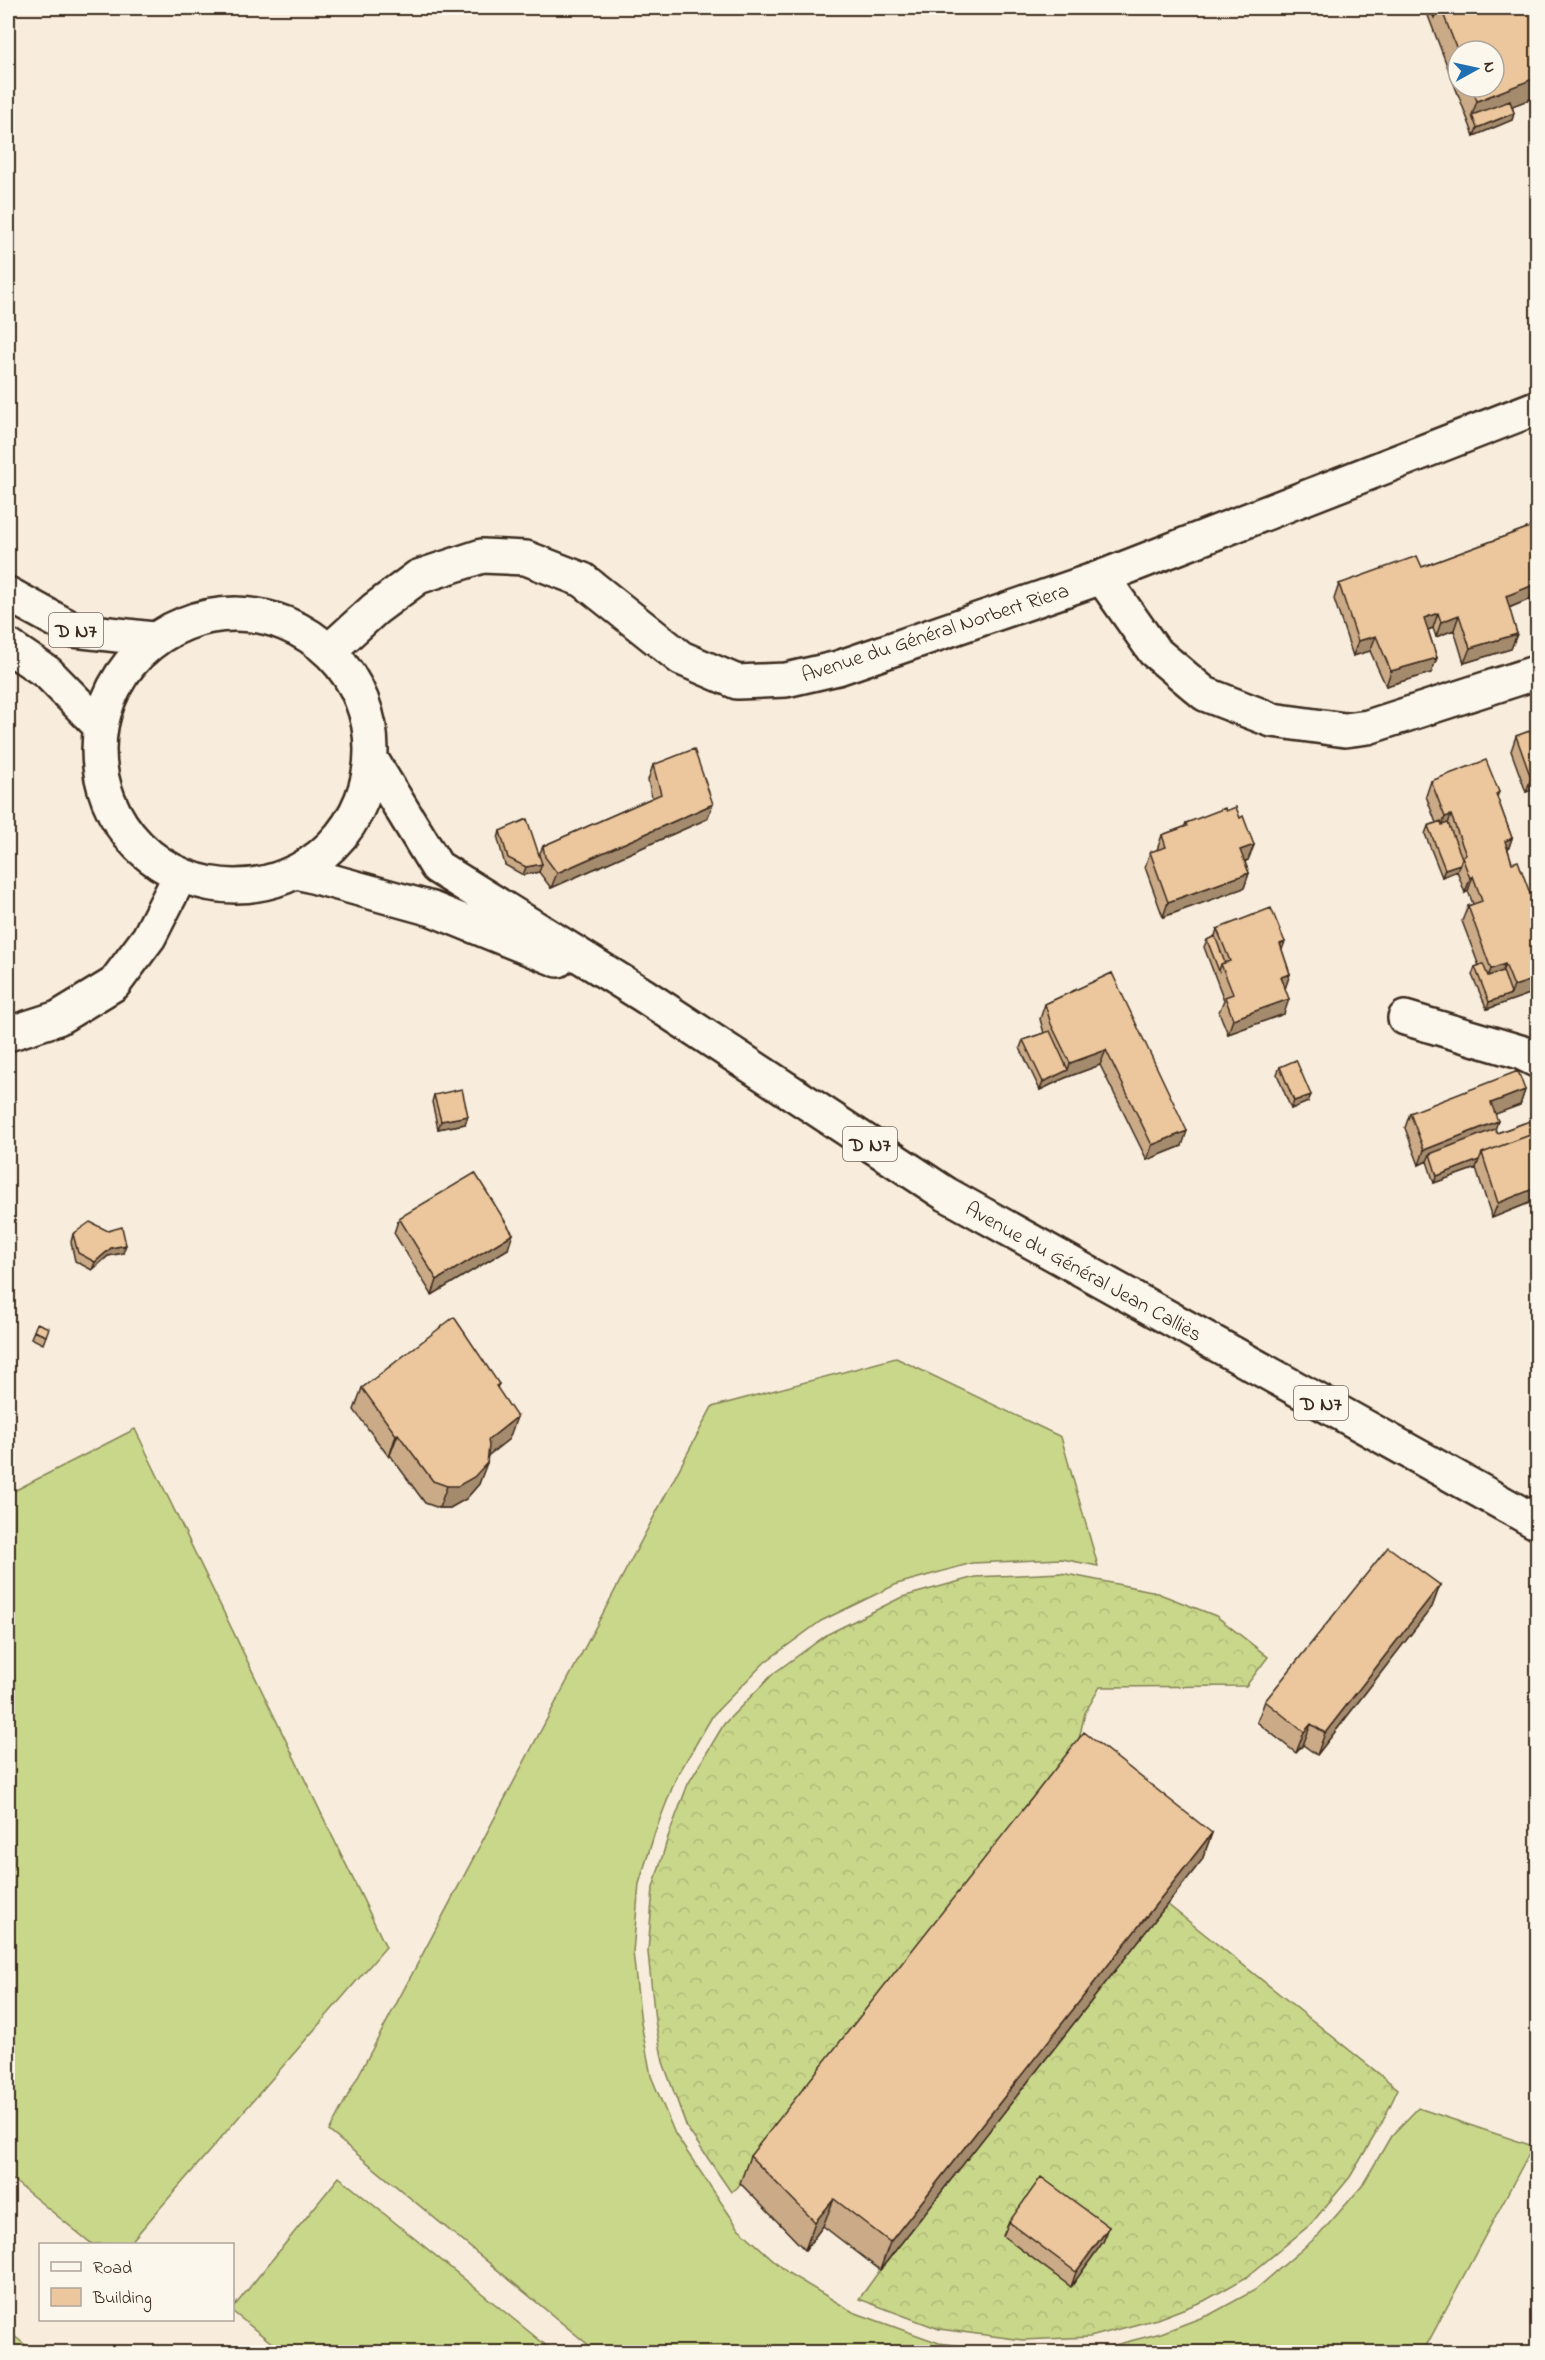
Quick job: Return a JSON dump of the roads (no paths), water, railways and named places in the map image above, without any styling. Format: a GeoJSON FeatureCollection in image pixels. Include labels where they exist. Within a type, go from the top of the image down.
{"type":"FeatureCollection","features":[{"type":"Feature","properties":{"kind":"main road","name":"Avenue du Général Norbert Riera"},"geometry":{"type":"LineString","coordinates":[[330,650],[375,609],[418,577],[482,556],[526,558],[583,580],[681,657],[737,682],[786,680],[838,668],[1101,577],[1538,407]]}},
{"type":"Feature","properties":{"kind":"main road"},"geometry":{"type":"LineString","coordinates":[[1101,577],[1154,651],[1205,694],[1272,720],[1345,729],[1368,727],[1538,672]]}},
{"type":"Feature","properties":{"kind":"main road","name":"D N7"},"geometry":{"type":"LineString","coordinates":[[8,594],[74,630],[153,639]]}},
{"type":"Feature","properties":{"kind":"main road"},"geometry":{"type":"LineString","coordinates":[[229,612],[269,617],[305,632],[330,650],[357,687],[369,722],[371,759],[361,804],[336,844],[298,872],[260,885],[220,887],[180,876],[142,852],[114,815],[99,772],[100,726],[110,693],[128,664],[153,639],[189,620],[229,612]]}},
{"type":"Feature","properties":{"kind":"main road","name":"D N7"},"geometry":{"type":"LineString","coordinates":[[8,646],[48,673],[100,726]]}},
{"type":"Feature","properties":{"kind":"main road","name":"Avenue du Général Jean Calliès"},"geometry":{"type":"LineString","coordinates":[[371,759],[437,867],[643,995],[946,1194],[1538,1523]]}},
{"type":"Feature","properties":{"kind":"main road","name":"Avenue du Général Jean Calliès"},"geometry":{"type":"LineString","coordinates":[[298,872],[432,909],[643,995]]}},
{"type":"Feature","properties":{"kind":"main road"},"geometry":{"type":"LineString","coordinates":[[8,1034],[58,1018],[114,984],[149,938],[180,876]]}},
{"type":"Feature","properties":{"kind":"main road"},"geometry":{"type":"LineString","coordinates":[[1405,1018],[1520,1052],[1538,1061]]}}]}
